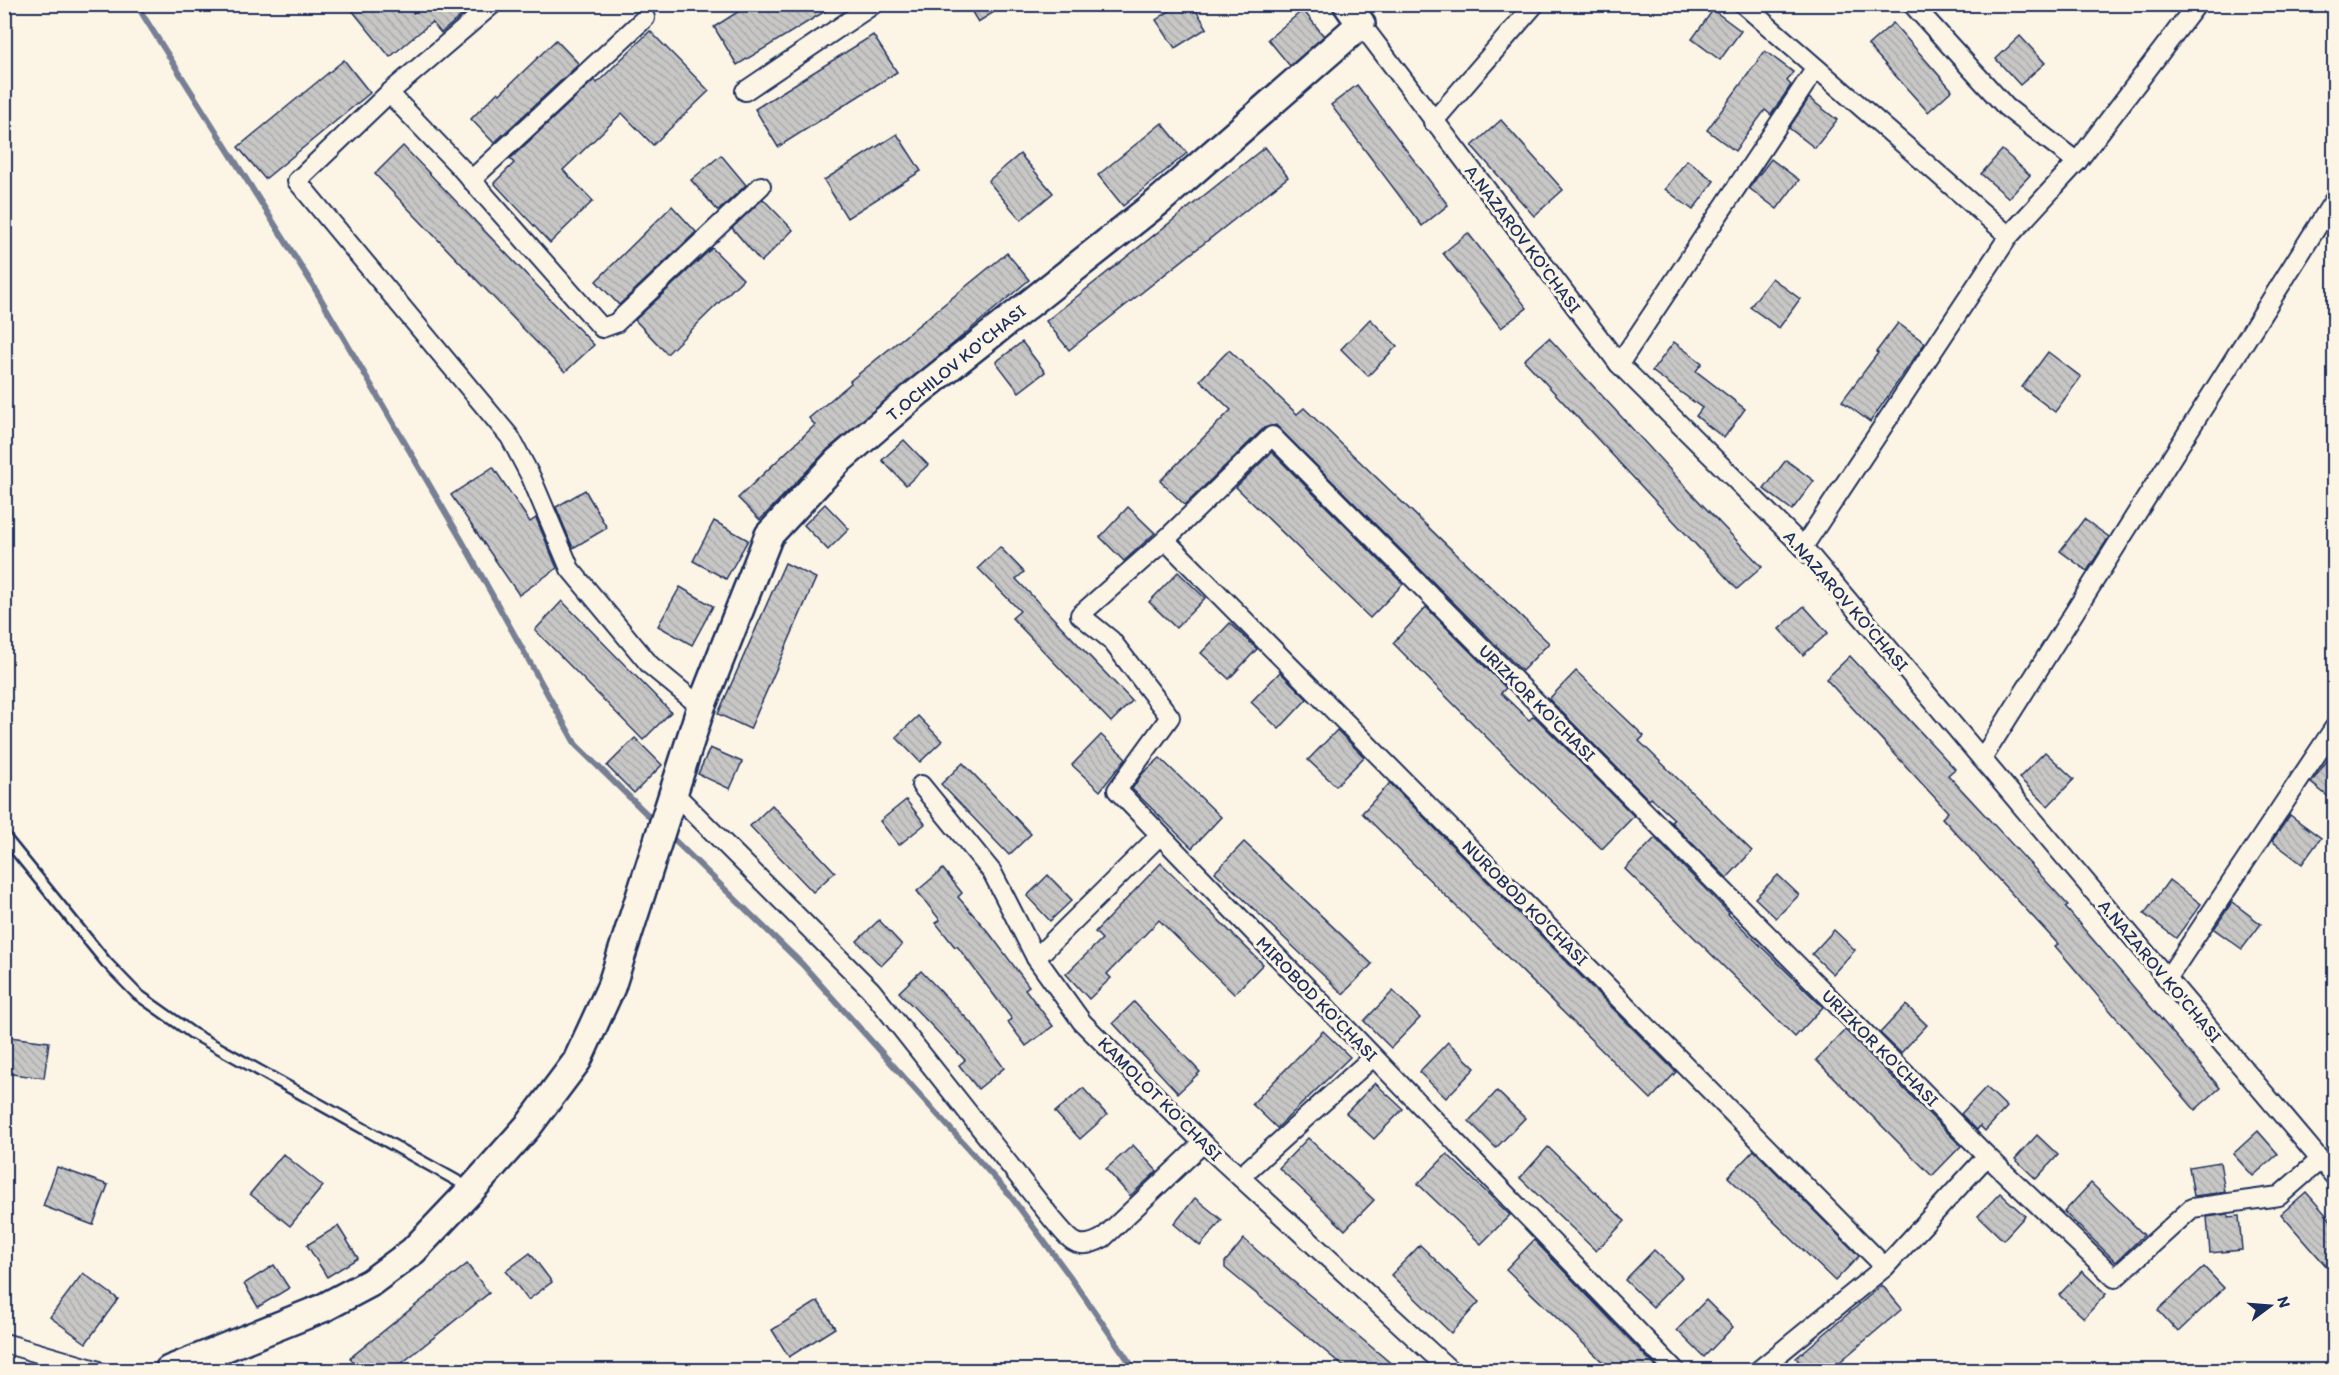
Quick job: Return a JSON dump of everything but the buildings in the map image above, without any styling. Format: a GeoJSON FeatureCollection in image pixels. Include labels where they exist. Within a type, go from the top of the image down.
{"type":"FeatureCollection","features":[{"type":"Feature","properties":{"kind":"main road","name":"T.OCHILOV KO'CHASI"},"geometry":{"type":"LineString","coordinates":[[169,1371],[323,1308],[370,1283],[413,1251],[529,1125],[578,1061],[611,987],[700,707],[769,535],[838,461],[918,392],[1158,202],[1354,14]]}},
{"type":"Feature","properties":{"kind":"street"},"geometry":{"type":"LineString","coordinates":[[493,4],[389,93],[297,181],[510,437],[531,477],[570,569],[650,666],[700,707]]}},
{"type":"Feature","properties":{"kind":"street"},"geometry":{"type":"LineString","coordinates":[[745,91],[874,4]]}},
{"type":"Feature","properties":{"kind":"street"},"geometry":{"type":"LineString","coordinates":[[1433,122],[1535,4]]}},
{"type":"Feature","properties":{"kind":"street"},"geometry":{"type":"LineString","coordinates":[[1743,4],[2009,236]]}},
{"type":"Feature","properties":{"kind":"street"},"geometry":{"type":"LineString","coordinates":[[1912,4],[2006,107],[2077,162]]}},
{"type":"Feature","properties":{"kind":"street"},"geometry":{"type":"LineString","coordinates":[[1803,547],[2009,236],[2077,162],[2197,4]]}},
{"type":"Feature","properties":{"kind":"street","name":"A.NAZAROV KO'CHASI"},"geometry":{"type":"LineString","coordinates":[[1354,14],[1433,122],[1618,364],[1803,547],[2334,1176]]}},
{"type":"Feature","properties":{"kind":"street"},"geometry":{"type":"LineString","coordinates":[[471,180],[645,18]]}},
{"type":"Feature","properties":{"kind":"street"},"geometry":{"type":"LineString","coordinates":[[1618,364],[1816,68]]}},
{"type":"Feature","properties":{"kind":"street"},"geometry":{"type":"LineString","coordinates":[[389,93],[471,180],[602,328],[616,323],[761,186]]}},
{"type":"Feature","properties":{"kind":"street"},"geometry":{"type":"LineString","coordinates":[[1982,759],[2334,200]]}},
{"type":"Feature","properties":{"kind":"street","name":"URIZKOR KO'CHASI"},"geometry":{"type":"LineString","coordinates":[[1080,615],[1165,540],[1272,436],[1987,1156]]}},
{"type":"Feature","properties":{"kind":"street","name":"NUROBOD KO'CHASI"},"geometry":{"type":"LineString","coordinates":[[1165,540],[1885,1267]]}},
{"type":"Feature","properties":{"kind":"street","name":"MIROBOD KO'CHASI"},"geometry":{"type":"LineString","coordinates":[[1080,615],[1111,640],[1170,717],[1117,790],[1675,1371]]}},
{"type":"Feature","properties":{"kind":"street"},"geometry":{"type":"LineString","coordinates":[[2167,980],[2334,728]]}},
{"type":"Feature","properties":{"kind":"street","name":"KAMOLOT KO'CHASI"},"geometry":{"type":"LineString","coordinates":[[921,785],[992,872],[1036,958],[1082,1022],[1203,1143],[1450,1371]]}},
{"type":"Feature","properties":{"kind":"street"},"geometry":{"type":"LineString","coordinates":[[669,803],[871,990],[1038,1202],[1073,1242],[1090,1245],[1103,1238],[1203,1143]]}},
{"type":"Feature","properties":{"kind":"street"},"geometry":{"type":"LineString","coordinates":[[1036,958],[1159,836]]}},
{"type":"Feature","properties":{"kind":"street"},"geometry":{"type":"LineString","coordinates":[[1240,1177],[1373,1057]]}},
{"type":"Feature","properties":{"kind":"street"},"geometry":{"type":"LineString","coordinates":[[1759,1371],[1885,1267],[1987,1156],[2115,1278],[2192,1208],[2279,1196],[2320,1160]]}},
{"type":"Feature","properties":{"kind":"street"},"geometry":{"type":"LineString","coordinates":[[4,1343],[96,1371]]}},
{"type":"Feature","properties":{"kind":"lane"},"geometry":{"type":"LineString","coordinates":[[4,836],[106,962],[137,994],[192,1033],[472,1189]]}},
{"type":"Feature","properties":{"kind":"waterway"},"geometry":{"type":"LineString","coordinates":[[136,4],[311,282],[461,539],[576,745],[656,823]]}},
{"type":"Feature","properties":{"kind":"waterway"},"geometry":{"type":"LineString","coordinates":[[668,834],[802,964],[1009,1194],[1135,1370]]}}]}
